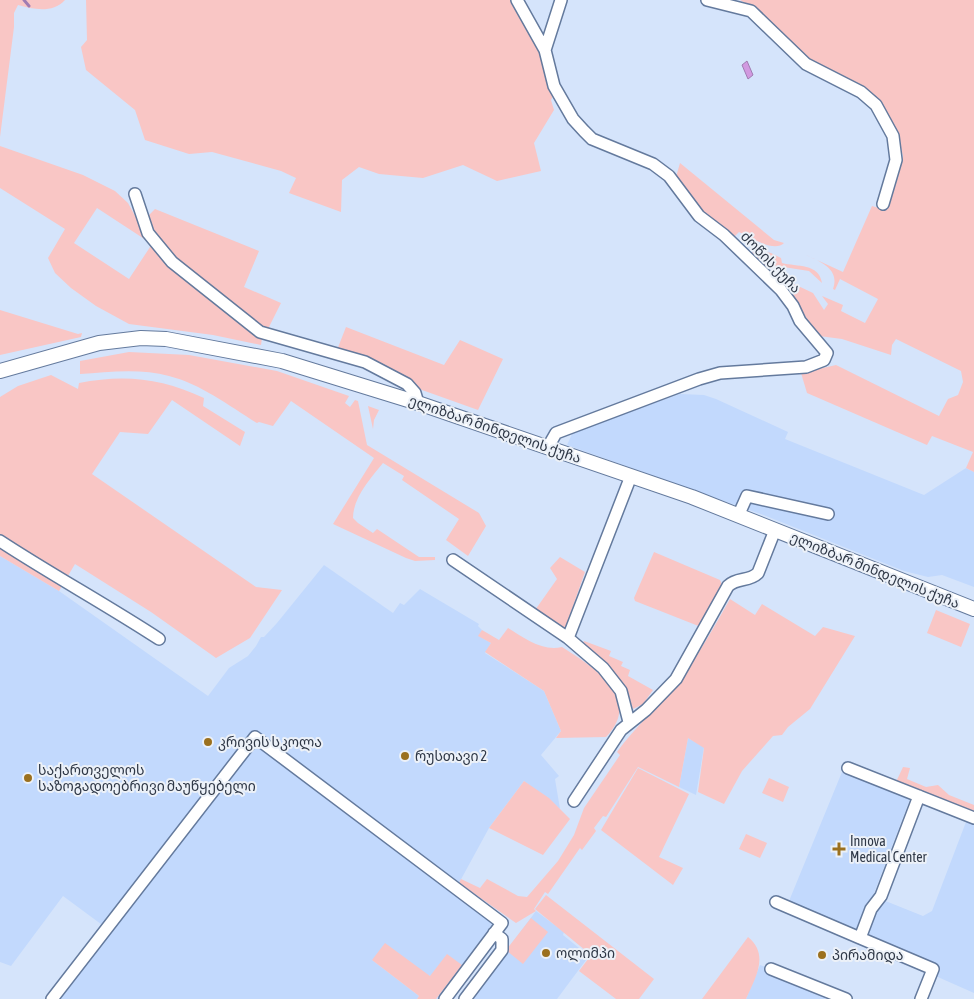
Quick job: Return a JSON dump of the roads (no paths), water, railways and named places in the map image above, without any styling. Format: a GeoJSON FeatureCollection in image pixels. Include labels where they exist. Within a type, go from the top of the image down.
{"type":"FeatureCollection","features":[{"type":"Feature","properties":{"kind":"street","name":"ძოწის ქუჩა"},"geometry":{"type":"LineString","coordinates":[[516,0],[545,50],[554,86],[573,119],[592,139],[653,164],[668,176],[699,216],[724,235],[781,290],[793,306],[800,321],[827,353],[824,360],[806,367],[720,372],[699,379],[556,433],[548,447]]}},
{"type":"Feature","properties":{"kind":"street"},"geometry":{"type":"LineString","coordinates":[[545,50],[561,0]]}},
{"type":"Feature","properties":{"kind":"street"},"geometry":{"type":"LineString","coordinates":[[707,0],[751,12],[806,64],[861,92],[876,105],[893,136],[896,160],[882,204]]}},
{"type":"Feature","properties":{"kind":"street"},"geometry":{"type":"LineString","coordinates":[[136,194],[148,233],[172,262],[260,332],[365,362],[407,384],[415,393],[418,403]]}},
{"type":"Feature","properties":{"kind":"street","name":"ელიზბარ მინდელის ქუჩა"},"geometry":{"type":"LineString","coordinates":[[0,371],[99,343],[141,338],[166,340],[282,361],[418,403],[740,514],[775,530],[974,609]]}},
{"type":"Feature","properties":{"kind":"street"},"geometry":{"type":"LineString","coordinates":[[568,638],[631,476]]}},
{"type":"Feature","properties":{"kind":"street"},"geometry":{"type":"LineString","coordinates":[[740,514],[747,496],[828,514]]}},
{"type":"Feature","properties":{"kind":"street"},"geometry":{"type":"LineString","coordinates":[[574,801],[609,746],[629,722],[646,710],[676,679],[728,586],[732,582],[753,578],[758,573],[775,530]]}},
{"type":"Feature","properties":{"kind":"street"},"geometry":{"type":"LineString","coordinates":[[0,541],[58,579],[76,587],[159,640]]}},
{"type":"Feature","properties":{"kind":"street"},"geometry":{"type":"LineString","coordinates":[[452,560],[568,638],[603,668],[621,692],[629,722]]}},
{"type":"Feature","properties":{"kind":"street"},"geometry":{"type":"LineString","coordinates":[[52,999],[255,737],[502,923],[445,999]]}},
{"type":"Feature","properties":{"kind":"street"},"geometry":{"type":"LineString","coordinates":[[848,768],[974,818]]}},
{"type":"Feature","properties":{"kind":"street"},"geometry":{"type":"LineString","coordinates":[[860,938],[871,908],[881,896],[919,796]]}},
{"type":"Feature","properties":{"kind":"street"},"geometry":{"type":"LineString","coordinates":[[776,902],[933,969],[921,999]]}},
{"type":"Feature","properties":{"kind":"street"},"geometry":{"type":"LineString","coordinates":[[465,999],[502,950],[502,939],[494,933]]}},
{"type":"Feature","properties":{"kind":"street"},"geometry":{"type":"LineString","coordinates":[[771,969],[846,999]]}},
{"type":"Feature","properties":{"kind":"waterway"},"geometry":{"type":"LineString","coordinates":[[24,0],[29,6]]}},
{"type":"Feature","properties":{"kind":"place","name":"კრივის სკოლა"},"geometry":{"type":"Point","coordinates":[208,742]}},
{"type":"Feature","properties":{"kind":"place","name":"რუსთავი 2"},"geometry":{"type":"Point","coordinates":[405,756]}},
{"type":"Feature","properties":{"kind":"place","name":"საქართველოს საზოგადოებრივი მაუწყებელი"},"geometry":{"type":"Point","coordinates":[28,778]}},
{"type":"Feature","properties":{"kind":"place","name":"Innova Medical Center"},"geometry":{"type":"Point","coordinates":[839,849]}},
{"type":"Feature","properties":{"kind":"place","name":"ოლიმპი"},"geometry":{"type":"Point","coordinates":[546,953]}},
{"type":"Feature","properties":{"kind":"place","name":"პირამიდა"},"geometry":{"type":"Point","coordinates":[822,955]}}]}
